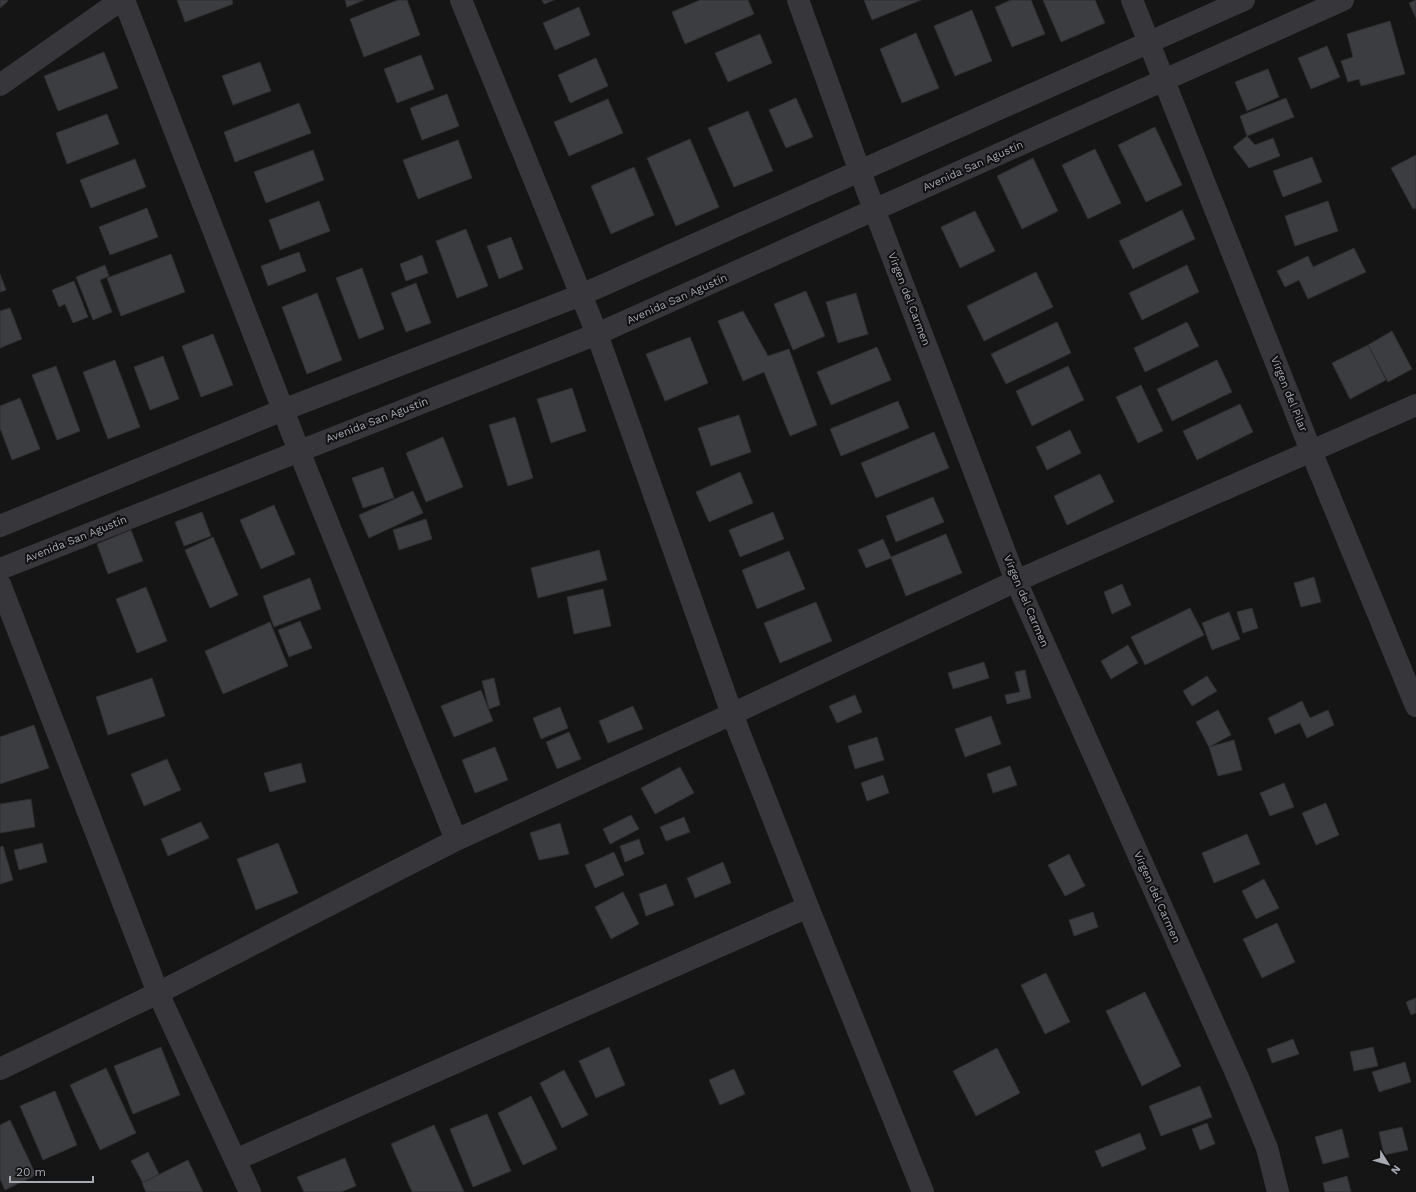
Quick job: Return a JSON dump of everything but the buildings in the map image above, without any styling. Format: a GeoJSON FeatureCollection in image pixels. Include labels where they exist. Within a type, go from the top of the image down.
{"type":"FeatureCollection","features":[{"type":"Feature","properties":{"kind":"street"},"geometry":{"type":"LineString","coordinates":[[0,85],[122,0],[299,451],[456,840]]}},
{"type":"Feature","properties":{"kind":"street"},"geometry":{"type":"LineString","coordinates":[[461,0],[597,334],[732,714],[923,1192]]}},
{"type":"Feature","properties":{"kind":"street","name":"Vírgen del Carmen"},"geometry":{"type":"LineString","coordinates":[[798,0],[860,172],[1016,581],[1239,1080],[1267,1148],[1278,1192]]}},
{"type":"Feature","properties":{"kind":"street","name":"Virgen del Pilar"},"geometry":{"type":"LineString","coordinates":[[1132,0],[1311,451],[1416,706]]}},
{"type":"Feature","properties":{"kind":"street"},"geometry":{"type":"LineString","coordinates":[[0,526],[284,410],[581,295],[1244,0]]}},
{"type":"Feature","properties":{"kind":"street","name":"Avenida San Agustín"},"geometry":{"type":"LineString","coordinates":[[0,569],[597,334],[1343,0]]}},
{"type":"Feature","properties":{"kind":"street"},"geometry":{"type":"LineString","coordinates":[[0,1069],[158,993],[456,840],[732,714],[1016,581],[1416,405]]}},
{"type":"Feature","properties":{"kind":"street"},"geometry":{"type":"LineString","coordinates":[[0,584],[158,993],[250,1192]]}},
{"type":"Feature","properties":{"kind":"street"},"geometry":{"type":"LineString","coordinates":[[235,1160],[808,907]]}}]}
